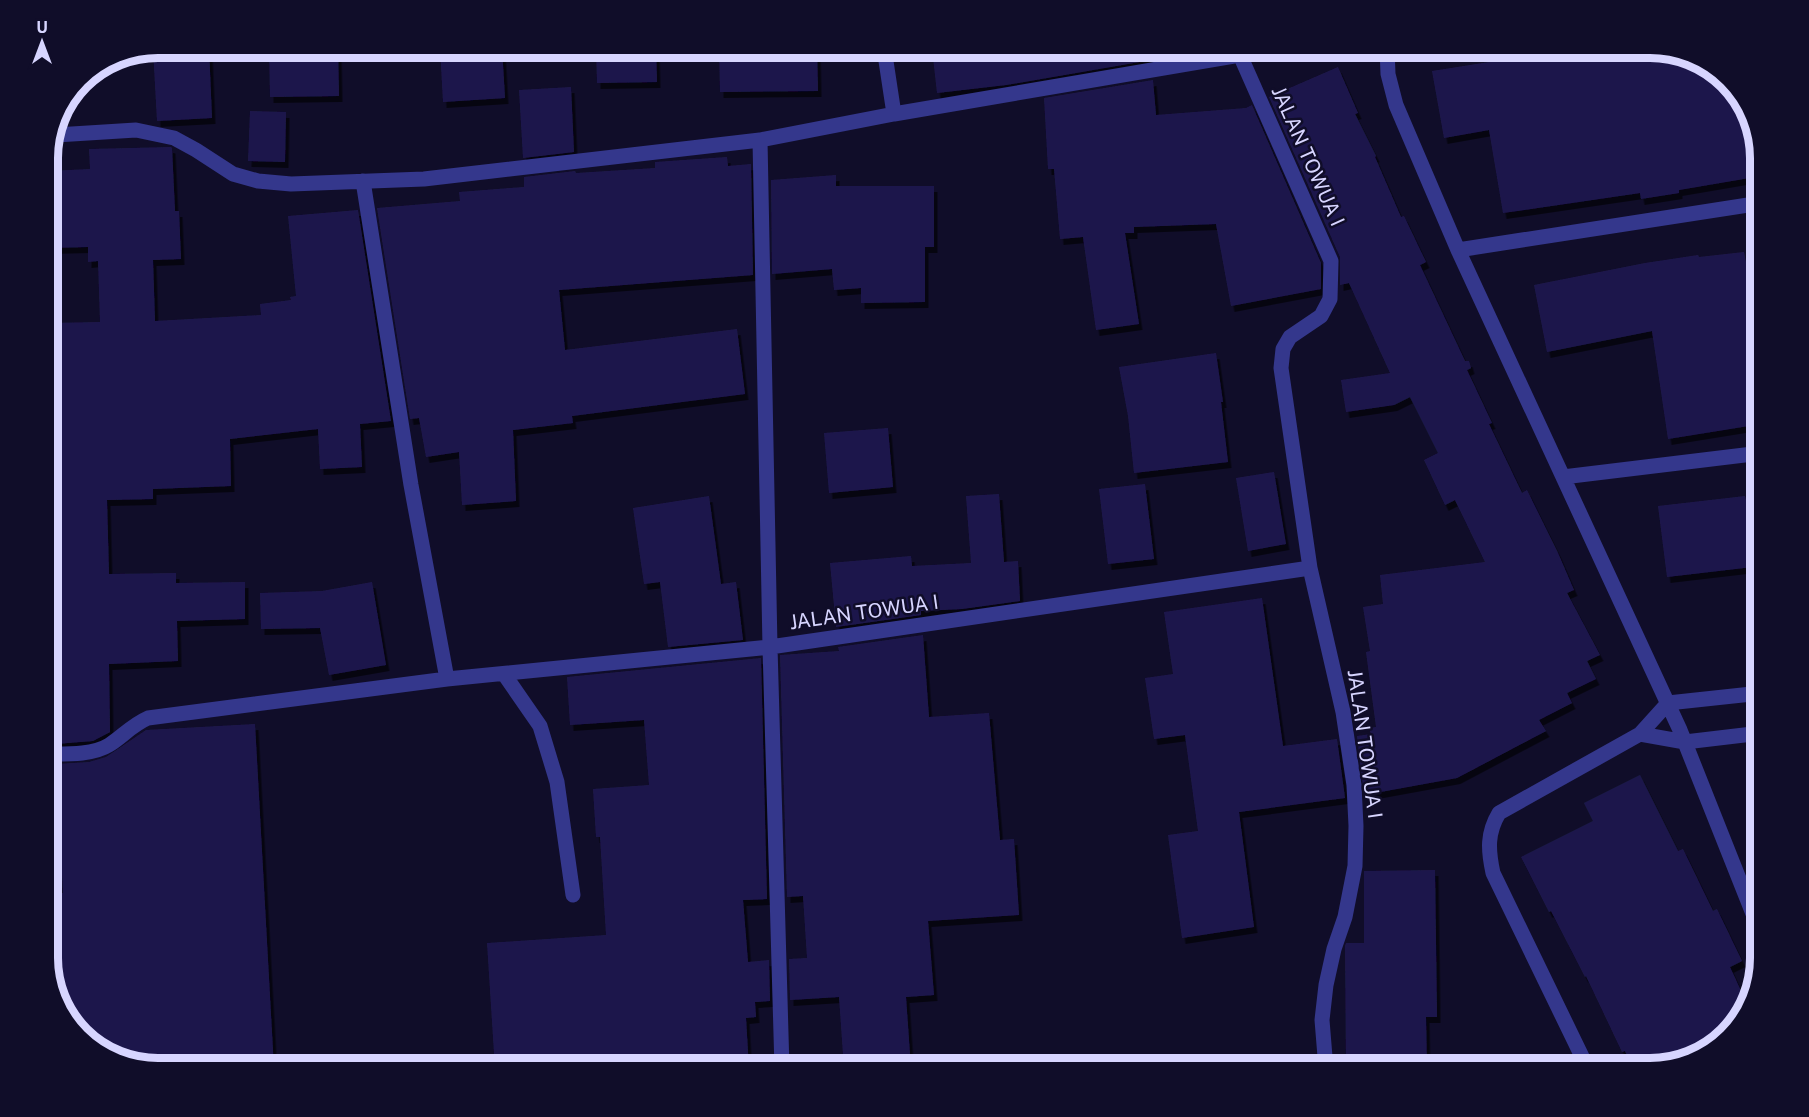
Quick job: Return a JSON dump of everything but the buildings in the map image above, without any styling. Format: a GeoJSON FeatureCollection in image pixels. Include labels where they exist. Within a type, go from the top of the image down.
{"type":"FeatureCollection","features":[{"type":"Feature","properties":{"kind":"street"},"geometry":{"type":"LineString","coordinates":[[886,58],[894,114]]}},
{"type":"Feature","properties":{"kind":"street","name":"JALAN TOWUA I"},"geometry":{"type":"LineString","coordinates":[[62,135],[136,130],[174,138],[233,174],[258,181],[291,184],[424,179],[760,140],[1200,58]]}},
{"type":"Feature","properties":{"kind":"street","name":"JALAN TOWUA I"},"geometry":{"type":"LineString","coordinates":[[1241,58],[1331,261],[1330,299],[1321,316],[1290,337],[1283,349],[1281,368],[1310,568],[1343,712],[1354,785],[1355,866],[1345,917],[1326,985],[1322,1020],[1325,1058]]}},
{"type":"Feature","properties":{"kind":"street"},"geometry":{"type":"LineString","coordinates":[[1387,58],[1388,74],[1396,105],[1458,250],[1685,742],[1750,906]]}},
{"type":"Feature","properties":{"kind":"street"},"geometry":{"type":"LineString","coordinates":[[59,753],[93,751],[108,746],[136,723],[148,718],[447,679],[770,647],[760,140]]}},
{"type":"Feature","properties":{"kind":"street"},"geometry":{"type":"LineString","coordinates":[[363,181],[411,485],[447,679]]}},
{"type":"Feature","properties":{"kind":"street"},"geometry":{"type":"LineString","coordinates":[[1458,250],[1750,205]]}},
{"type":"Feature","properties":{"kind":"street"},"geometry":{"type":"LineString","coordinates":[[1563,477],[1750,454]]}},
{"type":"Feature","properties":{"kind":"street","name":"JALAN TOWUA I"},"geometry":{"type":"LineString","coordinates":[[782,1058],[770,647],[1310,568]]}},
{"type":"Feature","properties":{"kind":"street"},"geometry":{"type":"LineString","coordinates":[[504,674],[540,726],[558,782],[573,895]]}},
{"type":"Feature","properties":{"kind":"street"},"geometry":{"type":"LineString","coordinates":[[1583,1058],[1493,873],[1489,838],[1492,825],[1499,813],[1640,734],[1668,704],[1750,694]]}},
{"type":"Feature","properties":{"kind":"street"},"geometry":{"type":"LineString","coordinates":[[1640,734],[1685,742],[1750,734]]}}]}
